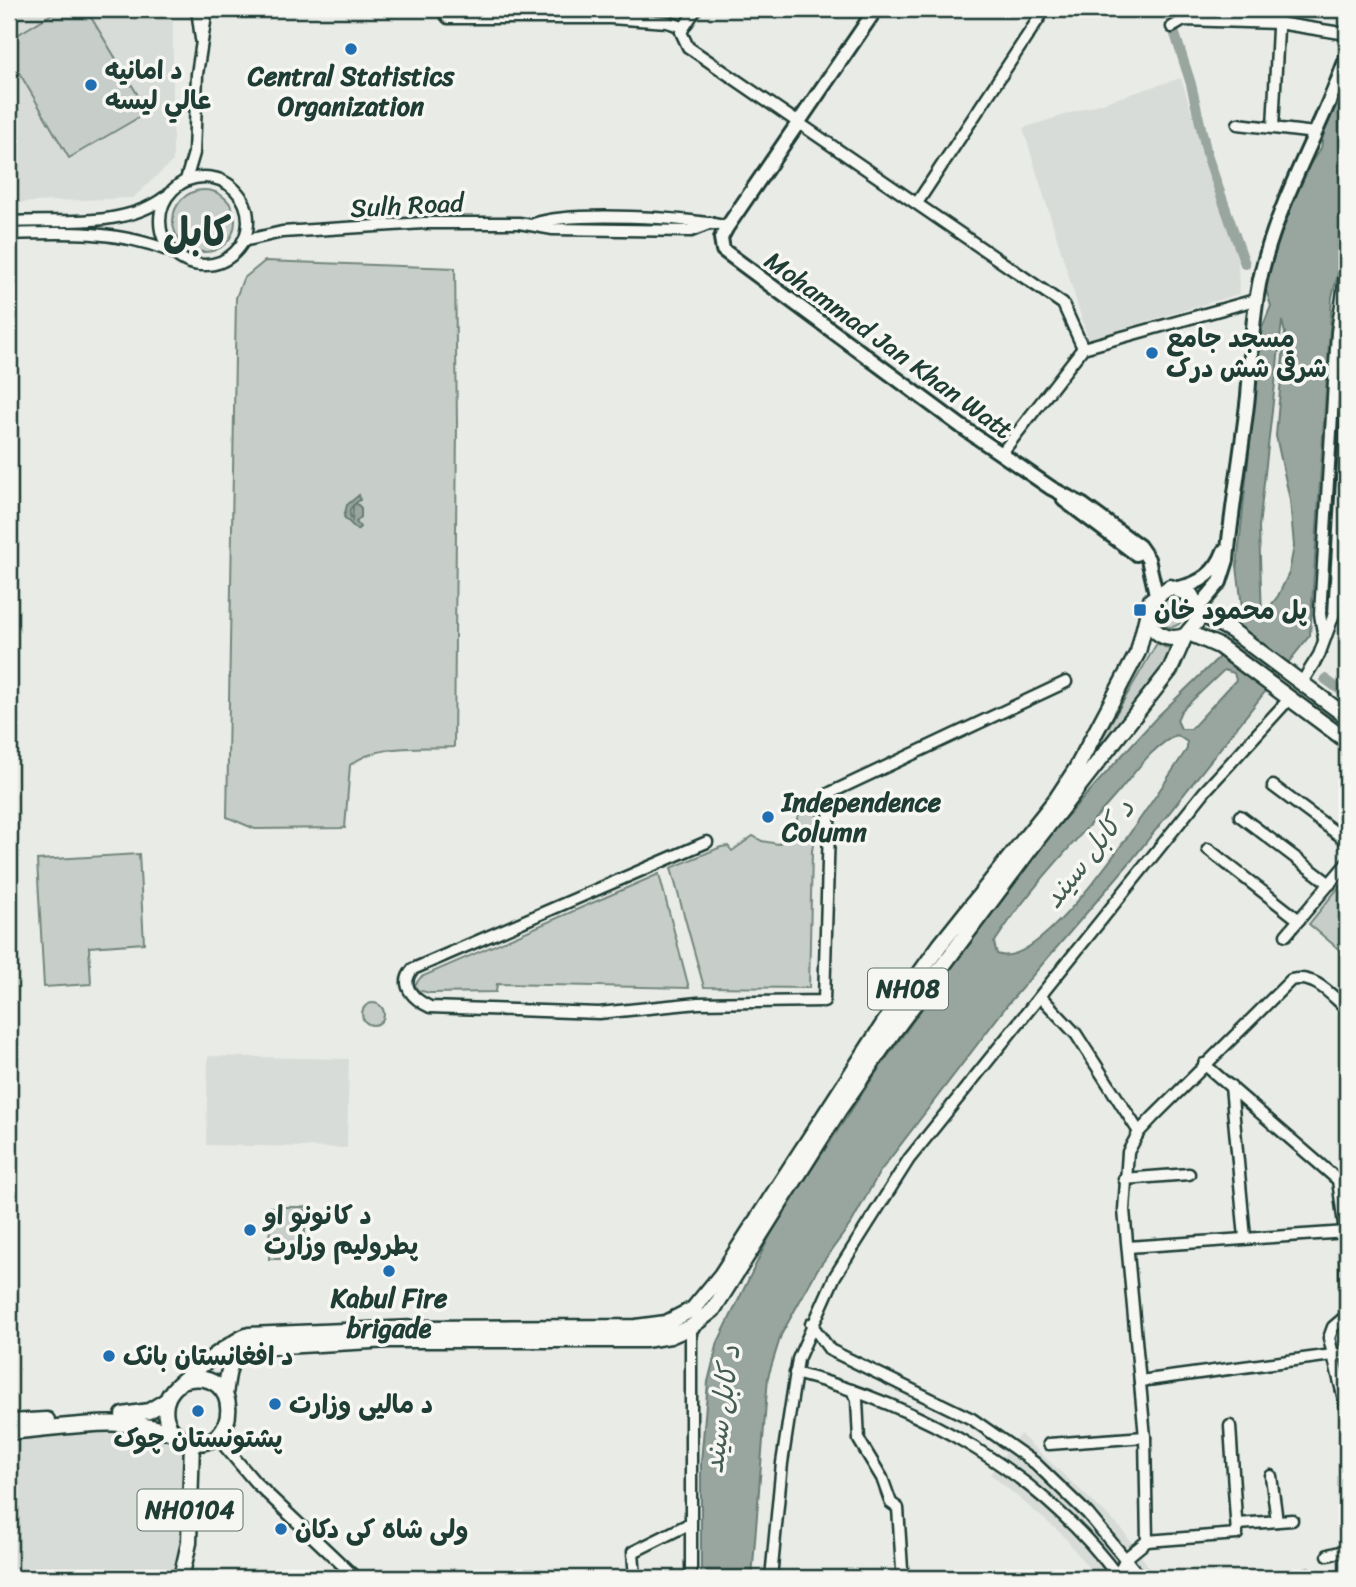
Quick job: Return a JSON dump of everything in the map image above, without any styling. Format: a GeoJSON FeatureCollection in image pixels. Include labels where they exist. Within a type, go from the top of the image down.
{"type":"FeatureCollection","features":[{"type":"Feature","properties":{"kind":"highway"},"geometry":{"type":"LineString","coordinates":[[1153,597],[1178,587],[1191,595],[1198,610],[1231,630],[1347,717]]}},
{"type":"Feature","properties":{"kind":"highway","name":"NH08"},"geometry":{"type":"LineString","coordinates":[[186,1380],[233,1342],[249,1335],[415,1328],[636,1327],[666,1323],[693,1309],[758,1221],[826,1108],[884,1023],[969,906],[1057,798],[1076,769],[1138,652],[1153,597]]}},
{"type":"Feature","properties":{"kind":"highway","name":"NH08"},"geometry":{"type":"LineString","coordinates":[[225,1395],[230,1363],[238,1352],[247,1348],[390,1340],[645,1340],[670,1336],[691,1328],[713,1310],[839,1110],[894,1031],[1035,841],[1170,670],[1198,610]]}},
{"type":"Feature","properties":{"kind":"highway"},"geometry":{"type":"LineString","coordinates":[[1147,615],[1154,631],[1161,636],[1168,639],[1187,634],[1219,646],[1347,741]]}},
{"type":"Feature","properties":{"kind":"highway"},"geometry":{"type":"LineString","coordinates":[[9,1432],[132,1423],[157,1427],[192,1442],[216,1436],[223,1429],[229,1413],[225,1395],[209,1380],[186,1380],[171,1392],[167,1400],[166,1418],[175,1434]]}},
{"type":"Feature","properties":{"kind":"highway"},"geometry":{"type":"LineString","coordinates":[[9,1422],[140,1414],[167,1400]]}},
{"type":"Feature","properties":{"kind":"highway","name":"NH0104"},"geometry":{"type":"LineString","coordinates":[[181,1578],[189,1543],[192,1442]]}},
{"type":"Feature","properties":{"kind":"main road"},"geometry":{"type":"LineString","coordinates":[[727,227],[876,9]]}},
{"type":"Feature","properties":{"kind":"main road"},"geometry":{"type":"LineString","coordinates":[[1198,610],[1220,582],[1227,560],[1248,395],[1255,300],[1277,221],[1347,56]]}},
{"type":"Feature","properties":{"kind":"main road","name":"Mohammad Jan Khan Watt"},"geometry":{"type":"LineString","coordinates":[[727,227],[720,243],[723,250],[735,260],[1002,454],[1051,488],[1083,505],[1142,550],[1148,559],[1153,597]]}},
{"type":"Feature","properties":{"kind":"main road"},"geometry":{"type":"LineString","coordinates":[[1178,587],[1194,584],[1209,575],[1219,562],[1228,538]]}},
{"type":"Feature","properties":{"kind":"street"},"geometry":{"type":"LineString","coordinates":[[197,9],[202,49]]}},
{"type":"Feature","properties":{"kind":"street"},"geometry":{"type":"LineString","coordinates":[[186,180],[194,153],[197,74],[207,9]]}},
{"type":"Feature","properties":{"kind":"street"},"geometry":{"type":"LineString","coordinates":[[441,9],[448,18],[610,18],[667,22],[683,27]]}},
{"type":"Feature","properties":{"kind":"street"},"geometry":{"type":"LineString","coordinates":[[696,9],[683,27],[682,40],[688,47],[1063,304],[1083,348]]}},
{"type":"Feature","properties":{"kind":"street"},"geometry":{"type":"LineString","coordinates":[[917,202],[1045,9]]}},
{"type":"Feature","properties":{"kind":"street"},"geometry":{"type":"LineString","coordinates":[[1273,127],[1279,9]]}},
{"type":"Feature","properties":{"kind":"street"},"geometry":{"type":"LineString","coordinates":[[1172,27],[1184,20],[1278,23],[1347,34]]}},
{"type":"Feature","properties":{"kind":"street"},"geometry":{"type":"LineString","coordinates":[[1238,124],[1315,133]]}},
{"type":"Feature","properties":{"kind":"street"},"geometry":{"type":"LineString","coordinates":[[9,222],[123,217],[148,210],[186,180],[207,176],[227,183],[243,199],[248,212],[248,227],[243,241],[225,260],[205,265],[185,261],[170,251],[141,239],[113,234],[9,234]]}},
{"type":"Feature","properties":{"kind":"street"},"geometry":{"type":"LineString","coordinates":[[166,197],[159,215],[161,234],[170,251]]}},
{"type":"Feature","properties":{"kind":"street","name":"Sulh Road"},"geometry":{"type":"LineString","coordinates":[[243,241],[282,232],[424,223],[534,224],[555,218],[712,223],[727,227]]}},
{"type":"Feature","properties":{"kind":"street"},"geometry":{"type":"LineString","coordinates":[[1324,639],[1320,614],[1347,263]]}},
{"type":"Feature","properties":{"kind":"street"},"geometry":{"type":"LineString","coordinates":[[1002,454],[1083,348],[1255,300]]}},
{"type":"Feature","properties":{"kind":"street"},"geometry":{"type":"LineString","coordinates":[[1302,682],[1334,614],[1347,398]]}},
{"type":"Feature","properties":{"kind":"street"},"geometry":{"type":"LineString","coordinates":[[707,842],[419,966],[408,975],[407,987],[415,1000],[430,1007],[599,1013],[698,1003],[824,1000],[830,793],[1066,682]]}},
{"type":"Feature","properties":{"kind":"street"},"geometry":{"type":"LineString","coordinates":[[771,1578],[782,1463],[795,1373],[811,1324],[835,1276],[909,1158],[1205,792],[1290,698]]}},
{"type":"Feature","properties":{"kind":"street"},"geometry":{"type":"LineString","coordinates":[[1273,786],[1347,841]]}},
{"type":"Feature","properties":{"kind":"street"},"geometry":{"type":"LineString","coordinates":[[1240,816],[1330,884]]}},
{"type":"Feature","properties":{"kind":"street"},"geometry":{"type":"LineString","coordinates":[[1208,849],[1300,920]]}},
{"type":"Feature","properties":{"kind":"street"},"geometry":{"type":"LineString","coordinates":[[1286,935],[1347,863]]}},
{"type":"Feature","properties":{"kind":"street"},"geometry":{"type":"LineString","coordinates":[[1147,1541],[1145,1437],[1124,1179],[1128,1152],[1139,1132],[1204,1064],[1291,980],[1302,977],[1315,982],[1347,1009]]}},
{"type":"Feature","properties":{"kind":"street"},"geometry":{"type":"LineString","coordinates":[[1041,997],[1076,1034],[1139,1132]]}},
{"type":"Feature","properties":{"kind":"street"},"geometry":{"type":"LineString","coordinates":[[1204,1064],[1338,1180],[1346,1232],[1346,1316],[1329,1333],[1331,1354],[1347,1412]]}},
{"type":"Feature","properties":{"kind":"street"},"geometry":{"type":"LineString","coordinates":[[1231,1086],[1245,1238]]}},
{"type":"Feature","properties":{"kind":"street"},"geometry":{"type":"LineString","coordinates":[[1338,1180],[1347,1170]]}},
{"type":"Feature","properties":{"kind":"street"},"geometry":{"type":"LineString","coordinates":[[1124,1179],[1189,1174]]}},
{"type":"Feature","properties":{"kind":"street"},"geometry":{"type":"LineString","coordinates":[[1128,1247],[1346,1232]]}},
{"type":"Feature","properties":{"kind":"street"},"geometry":{"type":"LineString","coordinates":[[811,1324],[830,1350],[972,1419],[1035,1463],[1088,1514],[1141,1578]]}},
{"type":"Feature","properties":{"kind":"street"},"geometry":{"type":"LineString","coordinates":[[691,1328],[691,1578]]}},
{"type":"Feature","properties":{"kind":"street"},"geometry":{"type":"LineString","coordinates":[[1140,1381],[1347,1353]]}},
{"type":"Feature","properties":{"kind":"street"},"geometry":{"type":"LineString","coordinates":[[795,1373],[852,1390],[953,1432],[986,1453],[1068,1521],[1118,1577],[1126,1558],[1147,1541],[1237,1534],[1230,1426]]}},
{"type":"Feature","properties":{"kind":"street"},"geometry":{"type":"LineString","coordinates":[[852,1390],[858,1400],[859,1440],[882,1478],[891,1503],[898,1508],[902,1569]]}},
{"type":"Feature","properties":{"kind":"street"},"geometry":{"type":"LineString","coordinates":[[216,1436],[255,1482],[356,1578]]}},
{"type":"Feature","properties":{"kind":"street"},"geometry":{"type":"LineString","coordinates":[[1049,1444],[1145,1437]]}},
{"type":"Feature","properties":{"kind":"street"},"geometry":{"type":"LineString","coordinates":[[1271,1476],[1277,1521]]}},
{"type":"Feature","properties":{"kind":"street"},"geometry":{"type":"LineString","coordinates":[[1238,1524],[1292,1520]]}},
{"type":"Feature","properties":{"kind":"street"},"geometry":{"type":"LineString","coordinates":[[635,1578],[633,1552],[689,1524]]}},
{"type":"Feature","properties":{"kind":"street"},"geometry":{"type":"LineString","coordinates":[[1328,1555],[1347,1550]]}},
{"type":"Feature","properties":{"kind":"shaded area","name":"د امانیه عالي لیسه"},"geometry":{"type":"Polygon","coordinates":[[[9,9],[173,9],[173,161],[133,198],[9,203],[9,9]]]}},
{"type":"Feature","properties":{"kind":"shaded area"},"geometry":{"type":"Polygon","coordinates":[[[60,9],[86,9],[148,112],[69,158],[9,55],[9,40],[60,9]]]}},
{"type":"Feature","properties":{"kind":"shaded area"},"geometry":{"type":"Polygon","coordinates":[[[1181,78],[1238,261],[1239,294],[1088,339],[1023,128],[1181,78]]]}},
{"type":"Feature","properties":{"kind":"shaded area"},"geometry":{"type":"Polygon","coordinates":[[[198,190],[210,190],[226,199],[233,209],[233,233],[226,243],[210,252],[198,252],[187,247],[178,238],[173,227],[173,215],[178,204],[187,195],[198,190]]]}},
{"type":"Feature","properties":{"kind":"shaded area"},"geometry":{"type":"Polygon","coordinates":[[[265,261],[455,268],[457,424],[454,747],[386,750],[361,758],[350,765],[345,828],[255,829],[227,817],[236,298],[243,279],[265,261]]]}},
{"type":"Feature","properties":{"kind":"shaded area"},"geometry":{"type":"Polygon","coordinates":[[[1170,599],[1180,603],[1184,613],[1180,623],[1170,627],[1160,623],[1156,613],[1160,603],[1170,599]]]}},
{"type":"Feature","properties":{"kind":"shaded area"},"geometry":{"type":"Polygon","coordinates":[[[1157,643],[1171,650],[1166,659],[1171,663],[1088,762],[1157,643]]]}},
{"type":"Feature","properties":{"kind":"shaded area"},"geometry":{"type":"Polygon","coordinates":[[[818,810],[812,851],[809,988],[704,987],[671,868],[721,847],[728,846],[732,851],[753,836],[778,844],[793,834],[798,815],[818,810]]]}},
{"type":"Feature","properties":{"kind":"shaded area"},"geometry":{"type":"Polygon","coordinates":[[[139,854],[144,943],[89,947],[91,984],[44,987],[37,860],[139,854]]]}},
{"type":"Feature","properties":{"kind":"shaded area"},"geometry":{"type":"Polygon","coordinates":[[[659,874],[689,988],[497,984],[496,992],[430,993],[417,990],[415,985],[421,977],[659,874]]]}},
{"type":"Feature","properties":{"kind":"shaded area"},"geometry":{"type":"Polygon","coordinates":[[[1347,877],[1347,956],[1309,924],[1347,877]]]}},
{"type":"Feature","properties":{"kind":"shaded area"},"geometry":{"type":"Polygon","coordinates":[[[373,1003],[381,1006],[384,1014],[381,1022],[373,1025],[365,1022],[362,1014],[365,1006],[373,1003]]]}},
{"type":"Feature","properties":{"kind":"shaded area"},"geometry":{"type":"Polygon","coordinates":[[[208,1056],[349,1059],[347,1148],[206,1145],[208,1056]]]}},
{"type":"Feature","properties":{"kind":"shaded area"},"geometry":{"type":"Polygon","coordinates":[[[270,1207],[305,1207],[305,1259],[269,1259],[270,1207]]]}},
{"type":"Feature","properties":{"kind":"shaded area"},"geometry":{"type":"Polygon","coordinates":[[[122,1423],[192,1442],[181,1578],[9,1578],[9,1432],[122,1423]]]}},
{"type":"Feature","properties":{"kind":"shaded area"},"geometry":{"type":"Polygon","coordinates":[[[1020,1434],[1121,1528],[1157,1578],[1096,1578],[1063,1535],[990,1474],[1020,1434]]]}},
{"type":"Feature","properties":{"kind":"water","name":"د کابل سيند"},"geometry":{"type":"Polygon","coordinates":[[[1347,71],[1347,239],[1332,297],[1310,635],[1131,861],[1008,1004],[879,1173],[852,1222],[817,1270],[781,1335],[768,1377],[752,1578],[701,1578],[701,1462],[708,1382],[718,1342],[777,1221],[880,1067],[1037,849],[1157,717],[1217,659],[1238,627],[1242,607],[1237,566],[1262,328],[1271,306],[1265,287],[1296,184],[1321,148],[1325,125],[1347,71]],[[1282,321],[1259,527],[1262,617],[1278,596],[1289,573],[1294,546],[1290,500],[1276,436],[1285,333],[1282,321]],[[1224,670],[1181,711],[1177,720],[1181,729],[1191,729],[1236,680],[1234,673],[1224,670]],[[1177,735],[1143,762],[1021,904],[994,943],[997,954],[1018,952],[1043,936],[1072,908],[1101,873],[1187,749],[1187,742],[1177,735]]]}},
{"type":"Feature","properties":{"kind":"water"},"geometry":{"type":"Polygon","coordinates":[[[359,495],[360,500],[356,503],[361,508],[361,517],[356,522],[360,527],[357,530],[344,517],[347,505],[359,495]]]}},
{"type":"Feature","properties":{"kind":"waterway"},"geometry":{"type":"LineString","coordinates":[[1167,9],[1191,84],[1208,158],[1245,264]]}},
{"type":"Feature","properties":{"kind":"waterway"},"geometry":{"type":"LineString","coordinates":[[1325,679],[1347,695]]}},
{"type":"Feature","properties":{"kind":"place","name":"Central Statistics Organization"},"geometry":{"type":"Point","coordinates":[351,49]}},
{"type":"Feature","properties":{"kind":"place","name":"د امانیه عالي لیسه"},"geometry":{"type":"Point","coordinates":[91,85]}},
{"type":"Feature","properties":{"kind":"place","name":"مسجد جامع شرقی شش درک"},"geometry":{"type":"Point","coordinates":[1152,353]}},
{"type":"Feature","properties":{"kind":"place","name":"پل محمود خان"},"geometry":{"type":"Point","coordinates":[1140,610]}},
{"type":"Feature","properties":{"kind":"place","name":"Independence Column"},"geometry":{"type":"Point","coordinates":[768,817]}},
{"type":"Feature","properties":{"kind":"place","name":"د کانونو او پطرولیم وزارت"},"geometry":{"type":"Point","coordinates":[250,1230]}},
{"type":"Feature","properties":{"kind":"place","name":"Kabul Fire brigade"},"geometry":{"type":"Point","coordinates":[389,1271]}},
{"type":"Feature","properties":{"kind":"place","name":"د افغانستان بانک"},"geometry":{"type":"Point","coordinates":[109,1356]}},
{"type":"Feature","properties":{"kind":"place","name":"د مالیی وزارت"},"geometry":{"type":"Point","coordinates":[275,1404]}},
{"type":"Feature","properties":{"kind":"place","name":"پشتونستان چوک"},"geometry":{"type":"Point","coordinates":[198,1411]}},
{"type":"Feature","properties":{"kind":"place","name":"ولی شاہ کی دکان"},"geometry":{"type":"Point","coordinates":[281,1529]}},
{"type":"Feature","properties":{"kind":"district","name":"کابل"},"geometry":{"type":"Point","coordinates":[197,232]}}]}
